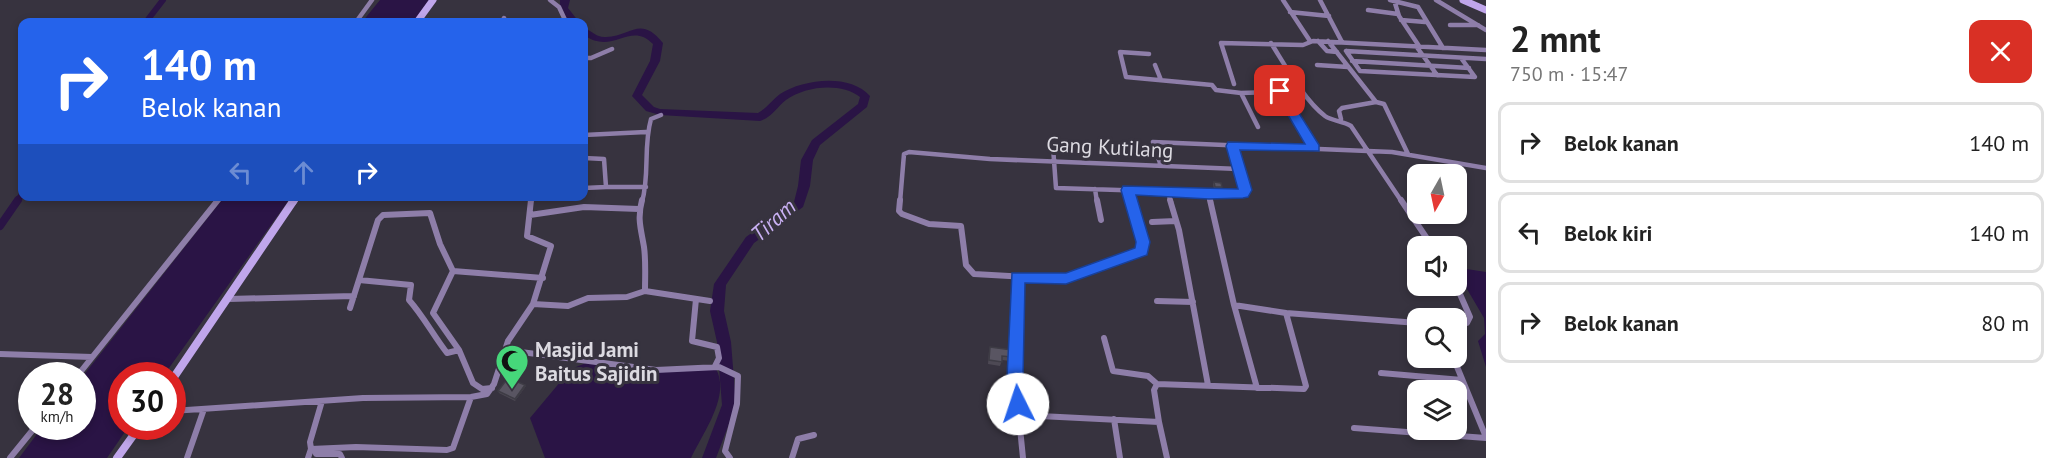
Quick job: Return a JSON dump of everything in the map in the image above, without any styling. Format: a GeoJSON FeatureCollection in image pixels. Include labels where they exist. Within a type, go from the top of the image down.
{"type":"FeatureCollection","features":[{"type":"Feature","properties":{"kind":"street"},"geometry":{"type":"LineString","coordinates":[[359,18],[372,0]]}},
{"type":"Feature","properties":{"kind":"street"},"geometry":{"type":"LineString","coordinates":[[420,18],[433,0]]}},
{"type":"Feature","properties":{"kind":"street"},"geometry":{"type":"LineString","coordinates":[[550,0],[559,7],[564,18]]}},
{"type":"Feature","properties":{"kind":"street"},"geometry":{"type":"LineString","coordinates":[[1283,0],[1310,41]]}},
{"type":"Feature","properties":{"kind":"street"},"geometry":{"type":"LineString","coordinates":[[1320,0],[1346,51],[1360,71],[1475,77],[1453,48]]}},
{"type":"Feature","properties":{"kind":"street"},"geometry":{"type":"LineString","coordinates":[[1393,0],[1401,20],[1437,75]]}},
{"type":"Feature","properties":{"kind":"street"},"geometry":{"type":"LineString","coordinates":[[1393,0],[1418,7],[1425,22],[1443,48]]}},
{"type":"Feature","properties":{"kind":"street"},"geometry":{"type":"LineString","coordinates":[[1436,0],[1486,30]]}},
{"type":"Feature","properties":{"kind":"street"},"geometry":{"type":"LineString","coordinates":[[1463,0],[1486,10]]}},
{"type":"Feature","properties":{"kind":"street"},"geometry":{"type":"LineString","coordinates":[[1368,10],[1398,14]]}},
{"type":"Feature","properties":{"kind":"street"},"geometry":{"type":"LineString","coordinates":[[1290,12],[1329,16]]}},
{"type":"Feature","properties":{"kind":"street"},"geometry":{"type":"LineString","coordinates":[[1401,20],[1425,22]]}},
{"type":"Feature","properties":{"kind":"street"},"geometry":{"type":"LineString","coordinates":[[1450,25],[1479,25]]}},
{"type":"Feature","properties":{"kind":"street"},"geometry":{"type":"LineString","coordinates":[[1234,84],[1220,43],[1306,45],[1310,41],[1328,41],[1486,50]]}},
{"type":"Feature","properties":{"kind":"street"},"geometry":{"type":"LineString","coordinates":[[1318,41],[1327,51],[1337,51]]}},
{"type":"Feature","properties":{"kind":"street"},"geometry":{"type":"LineString","coordinates":[[1328,41],[1376,102]]}},
{"type":"Feature","properties":{"kind":"street"},"geometry":{"type":"LineString","coordinates":[[1271,43],[1303,91],[1326,117],[1341,119],[1351,126],[1425,236]]}},
{"type":"Feature","properties":{"kind":"street"},"geometry":{"type":"LineString","coordinates":[[588,58],[612,49]]}},
{"type":"Feature","properties":{"kind":"street"},"geometry":{"type":"LineString","coordinates":[[1346,51],[1486,59]]}},
{"type":"Feature","properties":{"kind":"street"},"geometry":{"type":"LineString","coordinates":[[1149,54],[1120,52],[1126,77],[1212,85],[1216,90],[1241,93],[1303,91]]}},
{"type":"Feature","properties":{"kind":"street"},"geometry":{"type":"LineString","coordinates":[[1352,61],[1468,68]]}},
{"type":"Feature","properties":{"kind":"street"},"geometry":{"type":"LineString","coordinates":[[1155,65],[1161,80]]}},
{"type":"Feature","properties":{"kind":"street"},"geometry":{"type":"LineString","coordinates":[[1317,65],[1348,67]]}},
{"type":"Feature","properties":{"kind":"street"},"geometry":{"type":"LineString","coordinates":[[1280,91],[1314,148]]}},
{"type":"Feature","properties":{"kind":"street"},"geometry":{"type":"LineString","coordinates":[[1241,93],[1258,127]]}},
{"type":"Feature","properties":{"kind":"street"},"geometry":{"type":"LineString","coordinates":[[1341,119],[1339,111],[1342,108],[1376,102],[1386,105],[1408,154]]}},
{"type":"Feature","properties":{"kind":"street"},"geometry":{"type":"LineString","coordinates":[[645,291],[645,247],[639,232],[639,209],[646,187],[646,132],[651,119],[661,115]]}},
{"type":"Feature","properties":{"kind":"street"},"geometry":{"type":"LineString","coordinates":[[588,135],[646,132]]}},
{"type":"Feature","properties":{"kind":"street"},"geometry":{"type":"LineString","coordinates":[[1161,166],[1153,142],[1408,154],[1486,168]]}},
{"type":"Feature","properties":{"kind":"street"},"geometry":{"type":"LineString","coordinates":[[1053,147],[1055,187],[1209,195],[1245,193],[1232,146]]}},
{"type":"Feature","properties":{"kind":"street","name":"Gang Kutilang"},"geometry":{"type":"LineString","coordinates":[[1017,278],[971,273],[964,259],[961,226],[929,224],[900,213],[903,154],[909,152],[979,158],[1239,169]]}},
{"type":"Feature","properties":{"kind":"street"},"geometry":{"type":"LineString","coordinates":[[588,158],[604,159],[606,187]]}},
{"type":"Feature","properties":{"kind":"street"},"geometry":{"type":"LineString","coordinates":[[588,188],[646,187]]}},
{"type":"Feature","properties":{"kind":"street"},"geometry":{"type":"LineString","coordinates":[[1095,189],[1101,220]]}},
{"type":"Feature","properties":{"kind":"street"},"geometry":{"type":"LineString","coordinates":[[1023,458],[1015,378],[1017,278],[1066,279],[1142,251],[1143,242],[1128,190]]}},
{"type":"Feature","properties":{"kind":"street"},"geometry":{"type":"LineString","coordinates":[[1168,192],[1193,302],[1208,385]]}},
{"type":"Feature","properties":{"kind":"street"},"geometry":{"type":"LineString","coordinates":[[1209,195],[1234,306],[1257,388]]}},
{"type":"Feature","properties":{"kind":"street"},"geometry":{"type":"LineString","coordinates":[[88,362],[217,201]]}},
{"type":"Feature","properties":{"kind":"street"},"geometry":{"type":"LineString","coordinates":[[185,362],[294,201]]}},
{"type":"Feature","properties":{"kind":"street"},"geometry":{"type":"LineString","coordinates":[[186,410],[322,401],[471,397],[488,394],[508,341],[534,304],[551,246],[527,238],[531,201]]}},
{"type":"Feature","properties":{"kind":"street"},"geometry":{"type":"LineString","coordinates":[[530,215],[584,207],[639,209]]}},
{"type":"Feature","properties":{"kind":"street"},"geometry":{"type":"LineString","coordinates":[[350,308],[374,229],[383,215],[430,213],[440,244],[449,258],[453,271],[434,313],[459,350],[473,383],[482,389],[492,388]]}},
{"type":"Feature","properties":{"kind":"street"},"geometry":{"type":"LineString","coordinates":[[1152,222],[1176,221]]}},
{"type":"Feature","properties":{"kind":"street"},"geometry":{"type":"LineString","coordinates":[[453,271],[543,278]]}},
{"type":"Feature","properties":{"kind":"street"},"geometry":{"type":"LineString","coordinates":[[359,280],[399,282],[411,285],[409,300],[425,318],[428,328],[447,352],[459,350]]}},
{"type":"Feature","properties":{"kind":"street"},"geometry":{"type":"LineString","coordinates":[[534,304],[568,306],[588,298],[627,297],[645,291],[710,301]]}},
{"type":"Feature","properties":{"kind":"street"},"geometry":{"type":"LineString","coordinates":[[229,299],[354,296]]}},
{"type":"Feature","properties":{"kind":"street"},"geometry":{"type":"LineString","coordinates":[[696,299],[692,321],[692,341],[717,347],[719,358],[717,366]]}},
{"type":"Feature","properties":{"kind":"street"},"geometry":{"type":"LineString","coordinates":[[1157,301],[1193,302]]}},
{"type":"Feature","properties":{"kind":"street"},"geometry":{"type":"LineString","coordinates":[[1234,306],[1286,313],[1407,322]]}},
{"type":"Feature","properties":{"kind":"street"},"geometry":{"type":"LineString","coordinates":[[1104,338],[1113,371],[1148,376],[1157,384],[1306,388],[1286,313]]}},
{"type":"Feature","properties":{"kind":"street"},"geometry":{"type":"LineString","coordinates":[[506,350],[656,370],[717,366],[728,369],[738,376],[740,383],[738,405],[725,451],[730,458]]}},
{"type":"Feature","properties":{"kind":"street"},"geometry":{"type":"LineString","coordinates":[[0,354],[92,357]]}},
{"type":"Feature","properties":{"kind":"street"},"geometry":{"type":"LineString","coordinates":[[1381,373],[1462,380],[1457,368]]}},
{"type":"Feature","properties":{"kind":"street"},"geometry":{"type":"LineString","coordinates":[[1157,384],[1154,390],[1158,422],[1167,458]]}},
{"type":"Feature","properties":{"kind":"street"},"geometry":{"type":"LineString","coordinates":[[1354,428],[1486,438],[1467,392]]}},
{"type":"Feature","properties":{"kind":"street"},"geometry":{"type":"LineString","coordinates":[[313,449],[366,447],[450,450],[471,397]]}},
{"type":"Feature","properties":{"kind":"street"},"geometry":{"type":"LineString","coordinates":[[322,401],[310,442],[316,454],[340,454],[342,458]]}},
{"type":"Feature","properties":{"kind":"street"},"geometry":{"type":"LineString","coordinates":[[187,458],[204,409]]}},
{"type":"Feature","properties":{"kind":"street"},"geometry":{"type":"LineString","coordinates":[[1020,415],[1158,422]]}},
{"type":"Feature","properties":{"kind":"street"},"geometry":{"type":"LineString","coordinates":[[1114,419],[1120,458]]}},
{"type":"Feature","properties":{"kind":"street"},"geometry":{"type":"LineString","coordinates":[[792,458],[798,439],[814,435]]}},
{"type":"Feature","properties":{"kind":"street"},"geometry":{"type":"LineString","coordinates":[[10,458],[25,440]]}},
{"type":"Feature","properties":{"kind":"street"},"geometry":{"type":"LineString","coordinates":[[117,458],[130,440]]}},
{"type":"Feature","properties":{"kind":"street"},"geometry":{"type":"LineString","coordinates":[[308,458],[313,449]]}},
{"type":"Feature","properties":{"kind":"shaded area"},"geometry":{"type":"Polygon","coordinates":[[[380,0],[430,0],[418,18],[365,18],[380,0]]]}},
{"type":"Feature","properties":{"kind":"shaded area"},"geometry":{"type":"Polygon","coordinates":[[[221,201],[288,201],[173,362],[108,362],[108,440],[119,440],[107,458],[19,458],[32,440],[96,440],[96,362],[94,362],[221,201]]]}},
{"type":"Feature","properties":{"kind":"shaded area"},"geometry":{"type":"Polygon","coordinates":[[[1467,269],[1486,272],[1486,367],[1478,341],[1485,334],[1484,318],[1467,289],[1467,269]]]}},
{"type":"Feature","properties":{"kind":"shaded area"},"geometry":{"type":"Polygon","coordinates":[[[586,363],[633,368],[716,369],[720,380],[718,403],[691,458],[545,458],[530,418],[571,369],[586,363]]]}},
{"type":"Feature","properties":{"kind":"building"},"geometry":{"type":"Polygon","coordinates":[[[1214,182],[1221,183],[1222,187],[1215,187],[1214,182]]]}},
{"type":"Feature","properties":{"kind":"building"},"geometry":{"type":"Polygon","coordinates":[[[990,347],[1012,350],[1012,357],[1002,356],[1002,362],[989,360],[990,347]]]}},
{"type":"Feature","properties":{"kind":"building","name":"Masjid Jami Baitus Sajidin"},"geometry":{"type":"Polygon","coordinates":[[[508,378],[525,385],[515,399],[498,391],[508,378]]]}},
{"type":"Feature","properties":{"kind":"waterway"},"geometry":{"type":"LineString","coordinates":[[149,18],[163,0]]}},
{"type":"Feature","properties":{"kind":"waterway","name":"Tiram"},"geometry":{"type":"LineString","coordinates":[[565,0],[563,8],[572,18]]}},
{"type":"Feature","properties":{"kind":"waterway","name":"Tiram"},"geometry":{"type":"LineString","coordinates":[[588,34],[604,40],[640,31],[649,34],[658,43],[655,61],[637,96],[650,109],[660,112],[760,117],[782,98],[793,92],[803,88],[826,85],[849,87],[865,96],[863,105],[816,143],[807,160],[799,204],[750,240],[720,284],[717,311],[724,342],[729,405],[709,458]]}},
{"type":"Feature","properties":{"kind":"waterway"},"geometry":{"type":"LineString","coordinates":[[0,226],[18,200]]}},
{"type":"Feature","properties":{"kind":"place","name":"Masjid Jami Baitus Sajidin"},"geometry":{"type":"Point","coordinates":[512,390]}},
{"type":"Feature","properties":{"kind":"route"},"geometry":{"type":"LineString","coordinates":[[1018,404],[1015,378],[1017,278],[1066,279],[1142,251],[1143,242],[1128,190],[1209,195],[1243,194],[1245,190],[1232,146],[1314,148],[1280,91]]}}]}
